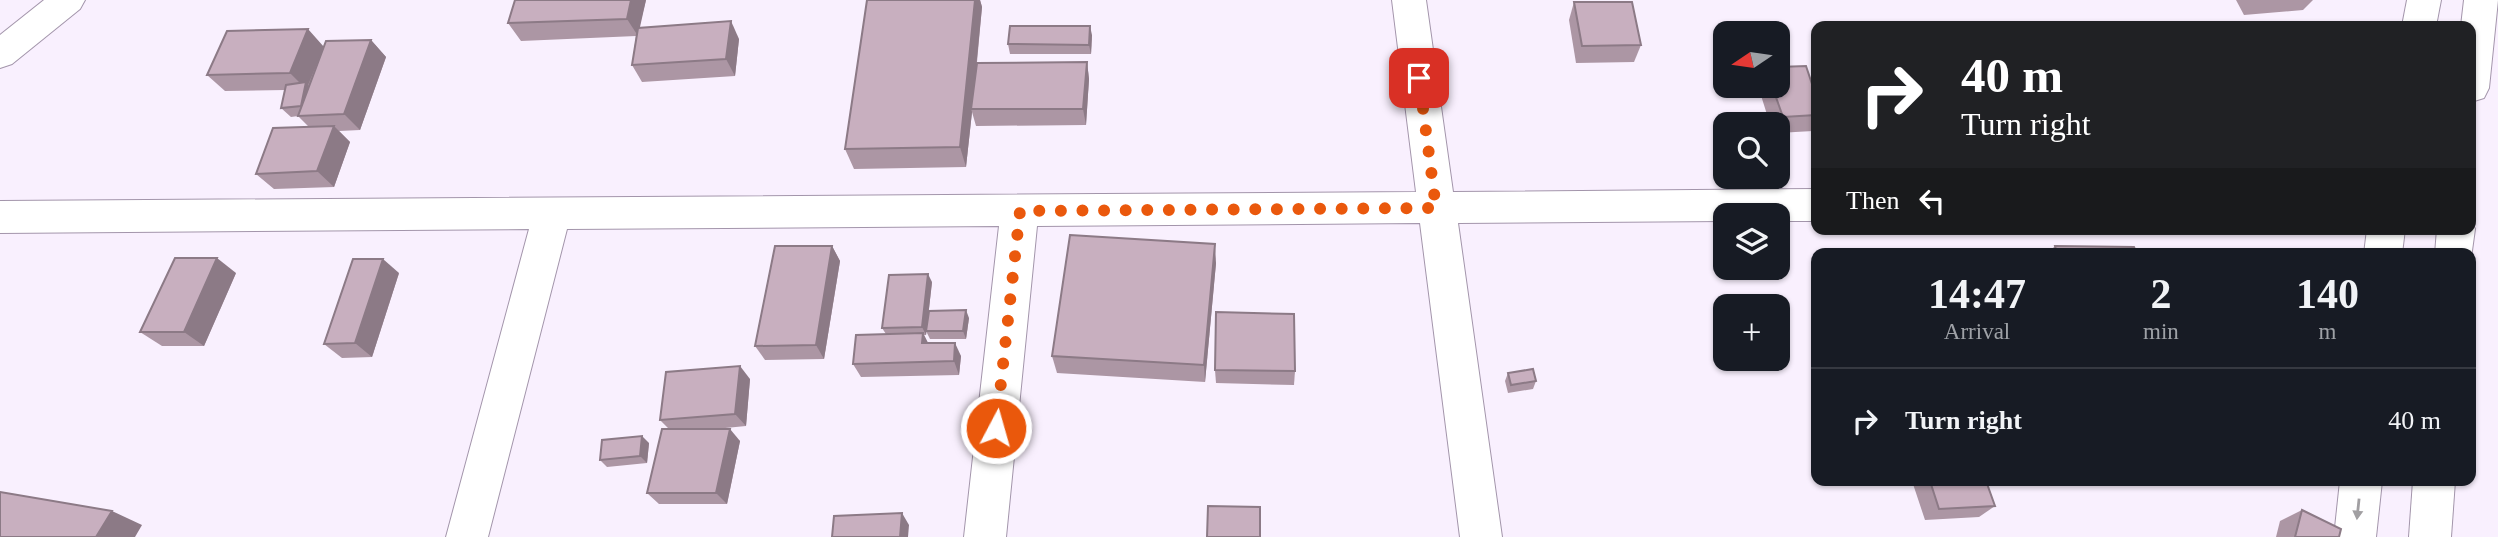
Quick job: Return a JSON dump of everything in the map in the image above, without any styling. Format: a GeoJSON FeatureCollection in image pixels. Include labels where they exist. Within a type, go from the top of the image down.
{"type":"FeatureCollection","features":[{"type":"Feature","properties":{"kind":"street"},"geometry":{"type":"LineString","coordinates":[[0,54],[68,0]]}},
{"type":"Feature","properties":{"kind":"street"},"geometry":{"type":"LineString","coordinates":[[1409,0],[1481,537]]}},
{"type":"Feature","properties":{"kind":"street"},"geometry":{"type":"LineString","coordinates":[[2420,21],[2424,0]]}},
{"type":"Feature","properties":{"kind":"street"},"geometry":{"type":"LineString","coordinates":[[2476,44],[2481,0]]}},
{"type":"Feature","properties":{"kind":"street"},"geometry":{"type":"LineString","coordinates":[[0,217],[1811,205]]}},
{"type":"Feature","properties":{"kind":"street"},"geometry":{"type":"LineString","coordinates":[[985,537],[1020,211]]}},
{"type":"Feature","properties":{"kind":"street"},"geometry":{"type":"LineString","coordinates":[[467,537],[552,215]]}},
{"type":"Feature","properties":{"kind":"street"},"geometry":{"type":"LineString","coordinates":[[2356,537],[2361,486]]}},
{"type":"Feature","properties":{"kind":"street"},"geometry":{"type":"LineString","coordinates":[[2430,537],[2434,486]]}},
{"type":"Feature","properties":{"kind":"building"},"geometry":{"type":"Polygon","coordinates":[[[515,0],[631,0],[627,19],[508,23],[515,0]]]}},
{"type":"Feature","properties":{"kind":"building"},"geometry":{"type":"Polygon","coordinates":[[[867,0],[975,0],[960,147],[845,149],[867,0]]]}},
{"type":"Feature","properties":{"kind":"building"},"geometry":{"type":"Polygon","coordinates":[[[1574,2],[1632,2],[1641,45],[1582,46],[1574,2]]]}},
{"type":"Feature","properties":{"kind":"building"},"geometry":{"type":"Polygon","coordinates":[[[731,21],[726,59],[632,65],[638,28],[731,21]]]}},
{"type":"Feature","properties":{"kind":"building"},"geometry":{"type":"Polygon","coordinates":[[[1010,26],[1090,26],[1089,45],[1008,44],[1010,26]]]}},
{"type":"Feature","properties":{"kind":"building"},"geometry":{"type":"Polygon","coordinates":[[[308,29],[290,73],[207,75],[227,31],[308,29]]]}},
{"type":"Feature","properties":{"kind":"building"},"geometry":{"type":"Polygon","coordinates":[[[371,40],[344,114],[298,116],[326,41],[371,40]]]}},
{"type":"Feature","properties":{"kind":"building"},"geometry":{"type":"Polygon","coordinates":[[[1087,62],[1083,109],[971,109],[977,63],[1087,62]]]}},
{"type":"Feature","properties":{"kind":"building"},"geometry":{"type":"Polygon","coordinates":[[[1806,66],[1811,81],[1811,115],[1790,117],[1790,112],[1781,112],[1776,98],[1790,98],[1790,67],[1806,66]]]}},
{"type":"Feature","properties":{"kind":"building"},"geometry":{"type":"Polygon","coordinates":[[[306,82],[301,106],[281,108],[286,85],[306,82]]]}},
{"type":"Feature","properties":{"kind":"building"},"geometry":{"type":"Polygon","coordinates":[[[334,126],[317,171],[256,174],[273,128],[334,126]]]}},
{"type":"Feature","properties":{"kind":"building"},"geometry":{"type":"Polygon","coordinates":[[[1070,235],[1215,244],[1204,365],[1052,356],[1070,235]]]}},
{"type":"Feature","properties":{"kind":"building"},"geometry":{"type":"Polygon","coordinates":[[[775,246],[832,246],[816,345],[755,346],[775,246]]]}},
{"type":"Feature","properties":{"kind":"building"},"geometry":{"type":"Polygon","coordinates":[[[2055,246],[2134,248],[2056,248],[2055,246]]]}},
{"type":"Feature","properties":{"kind":"building"},"geometry":{"type":"Polygon","coordinates":[[[175,258],[217,258],[184,332],[140,332],[175,258]]]}},
{"type":"Feature","properties":{"kind":"building"},"geometry":{"type":"Polygon","coordinates":[[[353,259],[383,259],[355,343],[324,344],[353,259]]]}},
{"type":"Feature","properties":{"kind":"building"},"geometry":{"type":"Polygon","coordinates":[[[928,274],[922,327],[882,328],[889,275],[928,274]]]}},
{"type":"Feature","properties":{"kind":"building"},"geometry":{"type":"Polygon","coordinates":[[[966,310],[963,331],[926,331],[929,311],[966,310]]]}},
{"type":"Feature","properties":{"kind":"building"},"geometry":{"type":"Polygon","coordinates":[[[1216,312],[1294,314],[1295,371],[1215,370],[1216,312]]]}},
{"type":"Feature","properties":{"kind":"building"},"geometry":{"type":"Polygon","coordinates":[[[923,333],[922,343],[955,343],[954,361],[853,364],[856,335],[923,333]]]}},
{"type":"Feature","properties":{"kind":"building"},"geometry":{"type":"Polygon","coordinates":[[[740,366],[735,414],[660,420],[666,372],[740,366]]]}},
{"type":"Feature","properties":{"kind":"building"},"geometry":{"type":"Polygon","coordinates":[[[1533,369],[1536,381],[1511,385],[1508,373],[1533,369]]]}},
{"type":"Feature","properties":{"kind":"building"},"geometry":{"type":"Polygon","coordinates":[[[662,429],[730,429],[716,493],[647,493],[662,429]]]}},
{"type":"Feature","properties":{"kind":"building"},"geometry":{"type":"Polygon","coordinates":[[[642,436],[640,456],[600,460],[602,440],[642,436]]]}},
{"type":"Feature","properties":{"kind":"building"},"geometry":{"type":"Polygon","coordinates":[[[1932,486],[1988,486],[1995,506],[1939,509],[1932,486]]]}},
{"type":"Feature","properties":{"kind":"building"},"geometry":{"type":"Polygon","coordinates":[[[0,492],[112,511],[96,537],[0,537],[0,492]]]}},
{"type":"Feature","properties":{"kind":"building"},"geometry":{"type":"Polygon","coordinates":[[[1208,506],[1260,507],[1260,537],[1207,537],[1208,506]]]}},
{"type":"Feature","properties":{"kind":"building"},"geometry":{"type":"Polygon","coordinates":[[[2302,510],[2341,529],[2339,537],[2295,537],[2302,510]]]}},
{"type":"Feature","properties":{"kind":"building"},"geometry":{"type":"Polygon","coordinates":[[[902,513],[900,537],[832,537],[834,516],[902,513]]]}},
{"type":"Feature","properties":{"kind":"route"},"geometry":{"type":"LineString","coordinates":[[996,428],[1020,211],[1436,208],[1419,78]]}}]}
